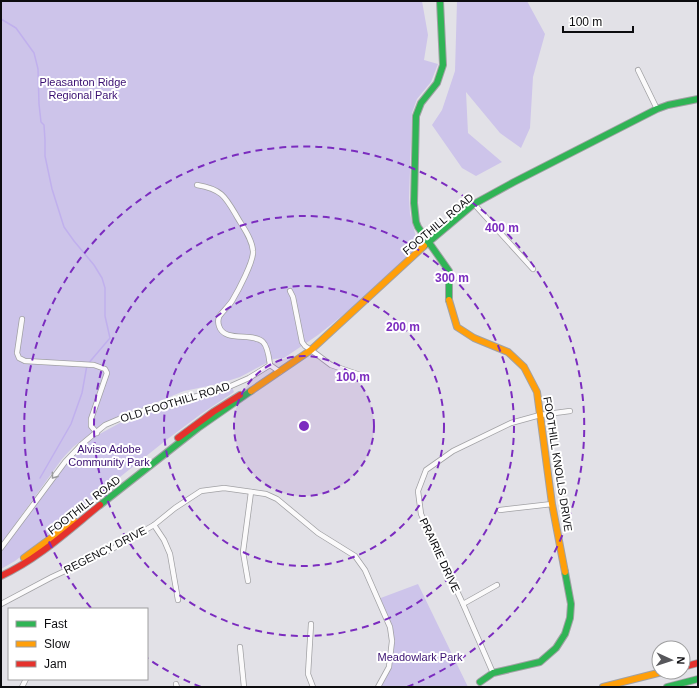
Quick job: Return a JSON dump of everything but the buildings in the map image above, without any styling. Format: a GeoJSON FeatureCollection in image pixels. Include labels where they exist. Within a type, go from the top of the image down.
{"type":"FeatureCollection","features":[{"type":"Feature","properties":{"kind":"main road","name":"FOOTHILL KNOLLS DRIVE"},"geometry":{"type":"LineString","coordinates":[[440,1],[443,65],[437,82],[421,103],[416,116],[414,203],[418,228],[429,241],[448,271],[449,299],[458,327],[474,338],[508,352],[524,367],[537,392],[552,504],[571,604],[570,618],[565,634],[556,648],[540,662],[493,674],[480,682]]}},
{"type":"Feature","properties":{"kind":"main road","name":"FOOTHILL ROAD"},"geometry":{"type":"LineString","coordinates":[[1,575],[196,425],[234,398],[254,389],[311,350],[429,241],[474,204],[657,109],[668,105],[698,99]]}},
{"type":"Feature","properties":{"kind":"main road","name":"FOOTHILL ROAD"},"geometry":{"type":"LineString","coordinates":[[657,109],[698,103]]}},
{"type":"Feature","properties":{"kind":"main road"},"geometry":{"type":"LineString","coordinates":[[603,687],[651,675]]}},
{"type":"Feature","properties":{"kind":"main road"},"geometry":{"type":"LineString","coordinates":[[667,687],[698,679]]}},
{"type":"Feature","properties":{"kind":"street"},"geometry":{"type":"LineString","coordinates":[[638,70],[657,109]]}},
{"type":"Feature","properties":{"kind":"street"},"geometry":{"type":"LineString","coordinates":[[197,185],[208,187],[222,194],[251,241],[253,250],[253,258],[233,301],[220,316],[218,323],[219,329],[231,336],[257,338],[263,342],[270,365],[280,372]]}},
{"type":"Feature","properties":{"kind":"street"},"geometry":{"type":"LineString","coordinates":[[474,204],[534,269]]}},
{"type":"Feature","properties":{"kind":"street"},"geometry":{"type":"LineString","coordinates":[[290,291],[293,297],[304,346],[332,365],[366,377]]}},
{"type":"Feature","properties":{"kind":"street"},"geometry":{"type":"LineString","coordinates":[[22,319],[17,353],[19,358],[25,361],[94,365],[105,369],[107,373],[91,419],[91,426],[97,433]]}},
{"type":"Feature","properties":{"kind":"street","name":"OLD FOOTHILL ROAD"},"geometry":{"type":"LineString","coordinates":[[1,548],[64,462],[82,444],[106,426],[119,418],[224,389],[249,378],[270,365]]}},
{"type":"Feature","properties":{"kind":"street","name":"PRAIRIE DRIVE"},"geometry":{"type":"LineString","coordinates":[[493,674],[463,604],[421,514],[418,491],[426,470],[453,451],[511,422],[540,415],[570,411]]}},
{"type":"Feature","properties":{"kind":"street","name":"REGENCY DRIVE"},"geometry":{"type":"LineString","coordinates":[[1,604],[52,577],[112,549],[154,525],[201,491],[224,488],[266,494],[277,499],[318,533],[355,556],[365,570],[390,627],[392,640],[389,667],[378,687]]}},
{"type":"Feature","properties":{"kind":"street"},"geometry":{"type":"LineString","coordinates":[[248,581],[243,552],[251,492]]}},
{"type":"Feature","properties":{"kind":"street"},"geometry":{"type":"LineString","coordinates":[[500,510],[552,504]]}},
{"type":"Feature","properties":{"kind":"street"},"geometry":{"type":"LineString","coordinates":[[154,525],[164,540],[170,554],[178,600]]}},
{"type":"Feature","properties":{"kind":"street"},"geometry":{"type":"LineString","coordinates":[[463,604],[497,585]]}},
{"type":"Feature","properties":{"kind":"street"},"geometry":{"type":"LineString","coordinates":[[311,624],[308,674],[313,687]]}},
{"type":"Feature","properties":{"kind":"street"},"geometry":{"type":"LineString","coordinates":[[240,647],[244,687]]}},
{"type":"Feature","properties":{"kind":"green space","name":"Pleasanton Ridge Regional Park"},"geometry":{"type":"Polygon","coordinates":[[[1,1],[422,1],[428,35],[424,60],[438,64],[431,82],[417,99],[412,113],[409,198],[410,214],[416,237],[413,251],[404,261],[368,295],[318,335],[284,358],[274,359],[240,377],[218,384],[184,391],[145,407],[124,413],[89,435],[73,447],[62,459],[1,544],[1,1]]]}},
{"type":"Feature","properties":{"kind":"green space"},"geometry":{"type":"Polygon","coordinates":[[[457,1],[527,1],[545,34],[533,77],[530,128],[521,148],[500,133],[466,92],[468,133],[502,162],[476,176],[462,168],[432,125],[442,110],[455,71],[457,1]]]}},
{"type":"Feature","properties":{"kind":"green space","name":"Alviso Adobe Community Park"},"geometry":{"type":"Polygon","coordinates":[[[232,387],[234,392],[165,441],[15,561],[1,569],[1,550],[66,464],[96,436],[129,418],[232,387]]]}},
{"type":"Feature","properties":{"kind":"green space","name":"Meadowlark Park"},"geometry":{"type":"Polygon","coordinates":[[[418,584],[468,687],[380,687],[389,663],[391,643],[387,623],[378,599],[418,584]]]}},
{"type":"Feature","properties":{"kind":"waterway"},"geometry":{"type":"LineString","coordinates":[[1,19],[16,28],[34,53],[38,69],[41,122],[44,125],[45,156],[52,189],[64,227],[94,265],[102,278],[105,288],[105,316],[110,338],[87,365],[82,393],[71,424],[40,478]]}},
{"type":"Feature","properties":{"kind":"traffic: fast"},"geometry":{"type":"LineString","coordinates":[[440,1],[443,65],[437,83],[421,103],[416,116],[414,203],[418,227],[449,271],[449,300]]}},
{"type":"Feature","properties":{"kind":"traffic: fast"},"geometry":{"type":"LineString","coordinates":[[424,246],[474,204],[514,182],[657,109],[668,105],[698,99]]}},
{"type":"Feature","properties":{"kind":"traffic: fast"},"geometry":{"type":"LineString","coordinates":[[100,505],[198,428],[251,391]]}},
{"type":"Feature","properties":{"kind":"traffic: fast"},"geometry":{"type":"LineString","coordinates":[[480,682],[493,673],[540,662],[556,648],[565,634],[570,618],[571,604],[565,572]]}},
{"type":"Feature","properties":{"kind":"traffic: fast"},"geometry":{"type":"LineString","coordinates":[[667,687],[698,679]]}},
{"type":"Feature","properties":{"kind":"traffic: slow"},"geometry":{"type":"LineString","coordinates":[[251,391],[311,350],[424,246]]}},
{"type":"Feature","properties":{"kind":"traffic: slow"},"geometry":{"type":"LineString","coordinates":[[449,300],[457,327],[474,338],[508,352],[524,367],[537,392],[552,504],[565,572]]}},
{"type":"Feature","properties":{"kind":"traffic: slow"},"geometry":{"type":"LineString","coordinates":[[24,558],[74,521]]}},
{"type":"Feature","properties":{"kind":"traffic: slow"},"geometry":{"type":"LineString","coordinates":[[603,687],[651,675]]}},
{"type":"Feature","properties":{"kind":"traffic: jam"},"geometry":{"type":"LineString","coordinates":[[178,438],[213,412],[240,395]]}},
{"type":"Feature","properties":{"kind":"traffic: jam"},"geometry":{"type":"LineString","coordinates":[[1,576],[40,553],[100,505]]}},
{"type":"Feature","properties":{"kind":"traffic: jam"},"geometry":{"type":"LineString","coordinates":[[691,665],[698,663]]}}]}
